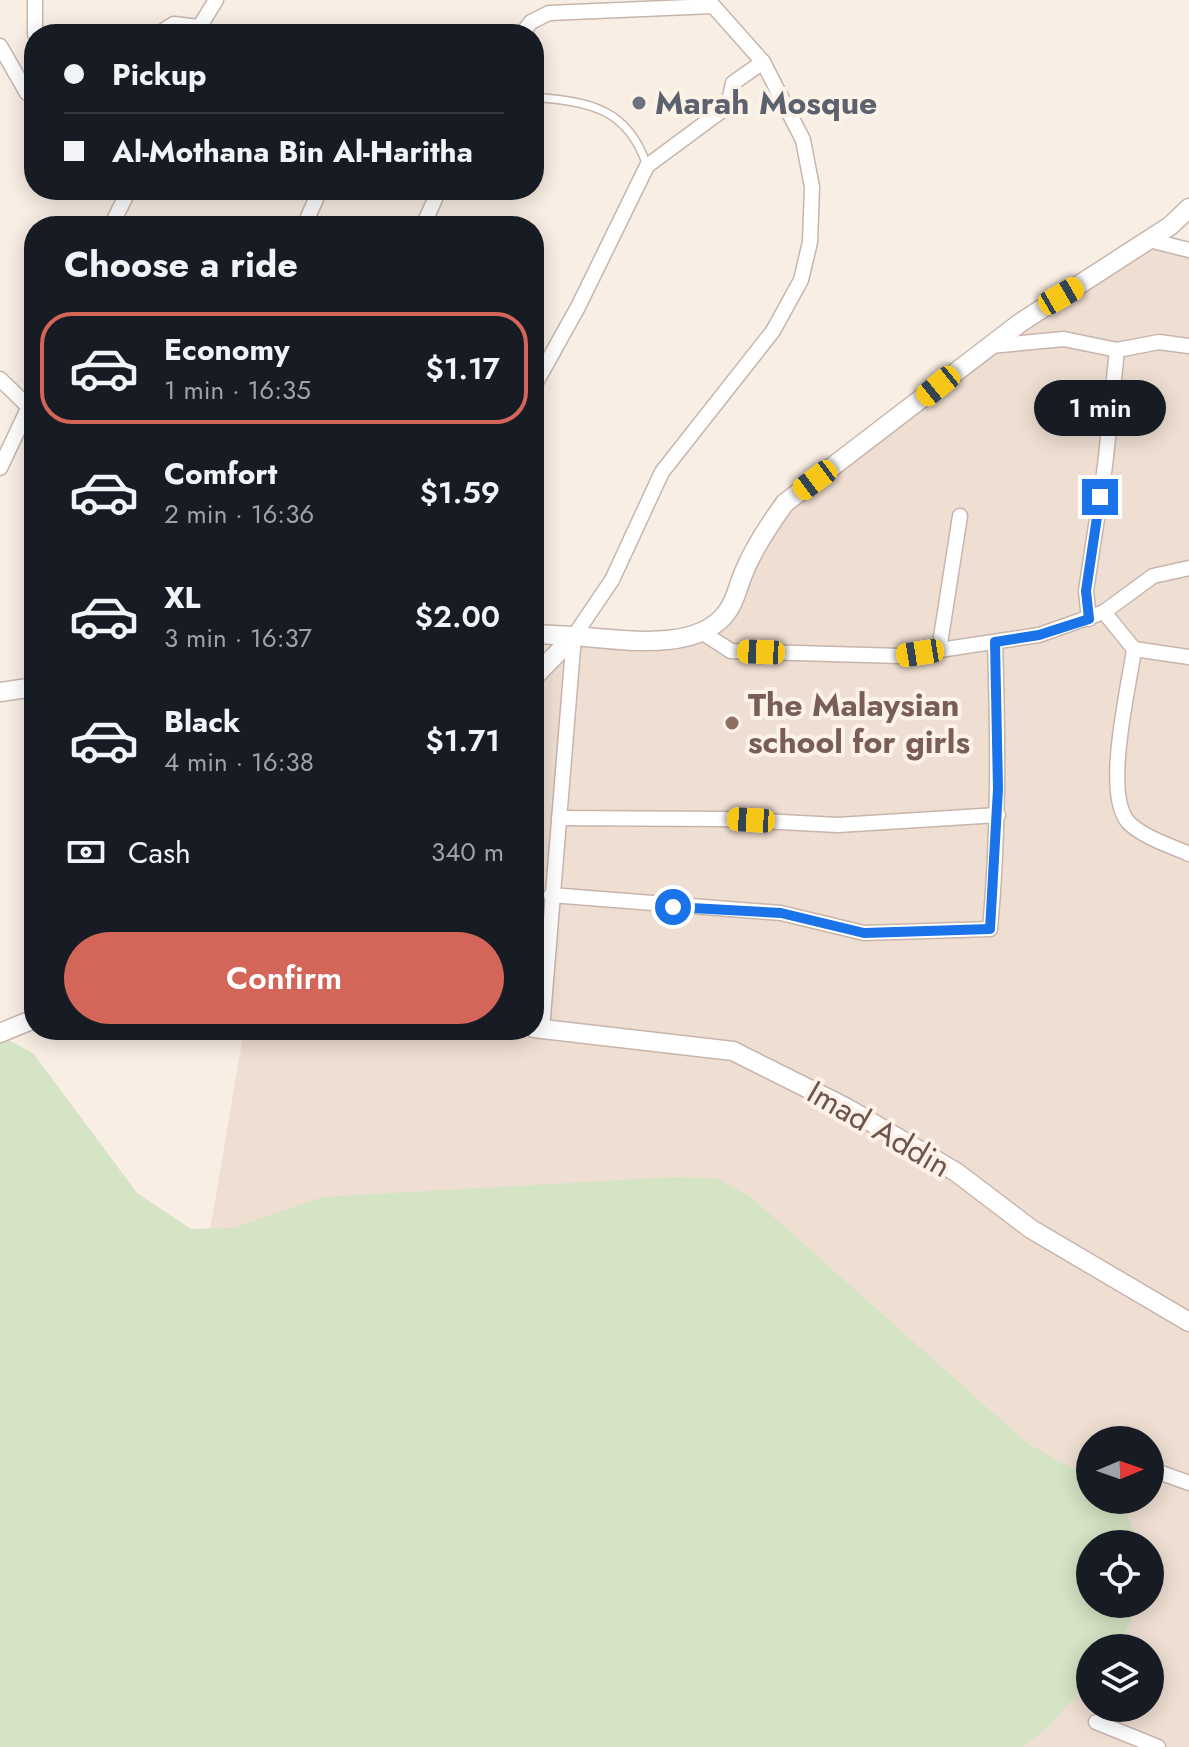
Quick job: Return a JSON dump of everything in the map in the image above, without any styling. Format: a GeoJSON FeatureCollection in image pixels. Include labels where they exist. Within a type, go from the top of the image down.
{"type":"FeatureCollection","features":[{"type":"Feature","properties":{"kind":"street"},"geometry":{"type":"LineString","coordinates":[[35,0],[35,24]]}},
{"type":"Feature","properties":{"kind":"street"},"geometry":{"type":"LineString","coordinates":[[201,24],[216,0]]}},
{"type":"Feature","properties":{"kind":"street"},"geometry":{"type":"LineString","coordinates":[[530,24],[549,13],[710,3],[763,62],[803,140],[812,187],[810,242],[801,280],[773,331],[745,371],[662,472],[612,580],[574,636],[544,667]]}},
{"type":"Feature","properties":{"kind":"street"},"geometry":{"type":"LineString","coordinates":[[0,46],[24,88]]}},
{"type":"Feature","properties":{"kind":"street"},"geometry":{"type":"LineString","coordinates":[[544,368],[578,307],[647,166],[728,106],[733,83],[763,62]]}},
{"type":"Feature","properties":{"kind":"street"},"geometry":{"type":"LineString","coordinates":[[544,634],[654,642],[700,631],[728,612],[758,542],[785,503],[990,346],[1149,240],[1189,208]]}},
{"type":"Feature","properties":{"kind":"street"},"geometry":{"type":"LineString","coordinates":[[1149,240],[1189,250]]}},
{"type":"Feature","properties":{"kind":"street"},"geometry":{"type":"LineString","coordinates":[[990,346],[1064,339],[1117,350],[1159,342],[1189,346]]}},
{"type":"Feature","properties":{"kind":"street"},"geometry":{"type":"LineString","coordinates":[[1089,619],[1086,591],[1105,466],[1117,350]]}},
{"type":"Feature","properties":{"kind":"street"},"geometry":{"type":"LineString","coordinates":[[0,379],[24,398]]}},
{"type":"Feature","properties":{"kind":"street"},"geometry":{"type":"LineString","coordinates":[[0,468],[24,421]]}},
{"type":"Feature","properties":{"kind":"street"},"geometry":{"type":"LineString","coordinates":[[939,650],[960,516]]}},
{"type":"Feature","properties":{"kind":"street"},"geometry":{"type":"LineString","coordinates":[[700,631],[733,651],[900,656],[1039,635],[1104,612],[1153,576],[1189,568]]}},
{"type":"Feature","properties":{"kind":"street"},"geometry":{"type":"LineString","coordinates":[[1104,612],[1134,649],[1189,657]]}},
{"type":"Feature","properties":{"kind":"street"},"geometry":{"type":"LineString","coordinates":[[544,967],[574,636]]}},
{"type":"Feature","properties":{"kind":"street"},"geometry":{"type":"LineString","coordinates":[[551,895],[781,913],[864,933],[990,929],[998,815],[995,642]]}},
{"type":"Feature","properties":{"kind":"street"},"geometry":{"type":"LineString","coordinates":[[1134,649],[1116,778],[1117,803],[1128,822],[1145,834],[1189,854]]}},
{"type":"Feature","properties":{"kind":"street"},"geometry":{"type":"LineString","coordinates":[[0,692],[24,688]]}},
{"type":"Feature","properties":{"kind":"street"},"geometry":{"type":"LineString","coordinates":[[559,818],[722,819],[838,825],[998,815]]}},
{"type":"Feature","properties":{"kind":"street"},"geometry":{"type":"LineString","coordinates":[[0,1033],[24,1023]]}},
{"type":"Feature","properties":{"kind":"street","name":"Imad Addin"},"geometry":{"type":"LineString","coordinates":[[544,1030],[733,1051],[847,1108],[943,1164],[1031,1229],[1189,1322]]}},
{"type":"Feature","properties":{"kind":"street"},"geometry":{"type":"LineString","coordinates":[[1164,1474],[1189,1483]]}},
{"type":"Feature","properties":{"kind":"street"},"geometry":{"type":"LineString","coordinates":[[1096,1722],[1158,1747]]}},
{"type":"Feature","properties":{"kind":"lane"},"geometry":{"type":"LineString","coordinates":[[544,98],[576,101],[615,115],[638,139],[647,166]]}},
{"type":"Feature","properties":{"kind":"shaded area"},"geometry":{"type":"Polygon","coordinates":[[[1149,241],[1189,252],[1189,1747],[252,1747],[191,1342],[242,1040],[544,1040],[544,662],[580,638],[693,637],[728,617],[787,499],[1149,241]]]}},
{"type":"Feature","properties":{"kind":"green space"},"geometry":{"type":"Polygon","coordinates":[[[0,1036],[33,1053],[137,1193],[191,1229],[233,1228],[322,1197],[673,1177],[715,1178],[751,1197],[1027,1443],[1076,1470],[1076,1514],[1126,1514],[1134,1530],[1076,1530],[1076,1618],[1132,1618],[1125,1634],[1076,1634],[1076,1696],[1049,1726],[1023,1747],[0,1747],[0,1036]]]}},
{"type":"Feature","properties":{"kind":"place","name":"Marah Mosque"},"geometry":{"type":"Point","coordinates":[639,103]}},
{"type":"Feature","properties":{"kind":"place","name":"The Malaysian school for girls"},"geometry":{"type":"Point","coordinates":[732,723]}},
{"type":"Feature","properties":{"kind":"route"},"geometry":{"type":"LineString","coordinates":[[673,907],[781,913],[864,933],[990,929],[997,852],[999,762],[995,642],[1039,635],[1089,619],[1086,591],[1100,497]]}}]}
